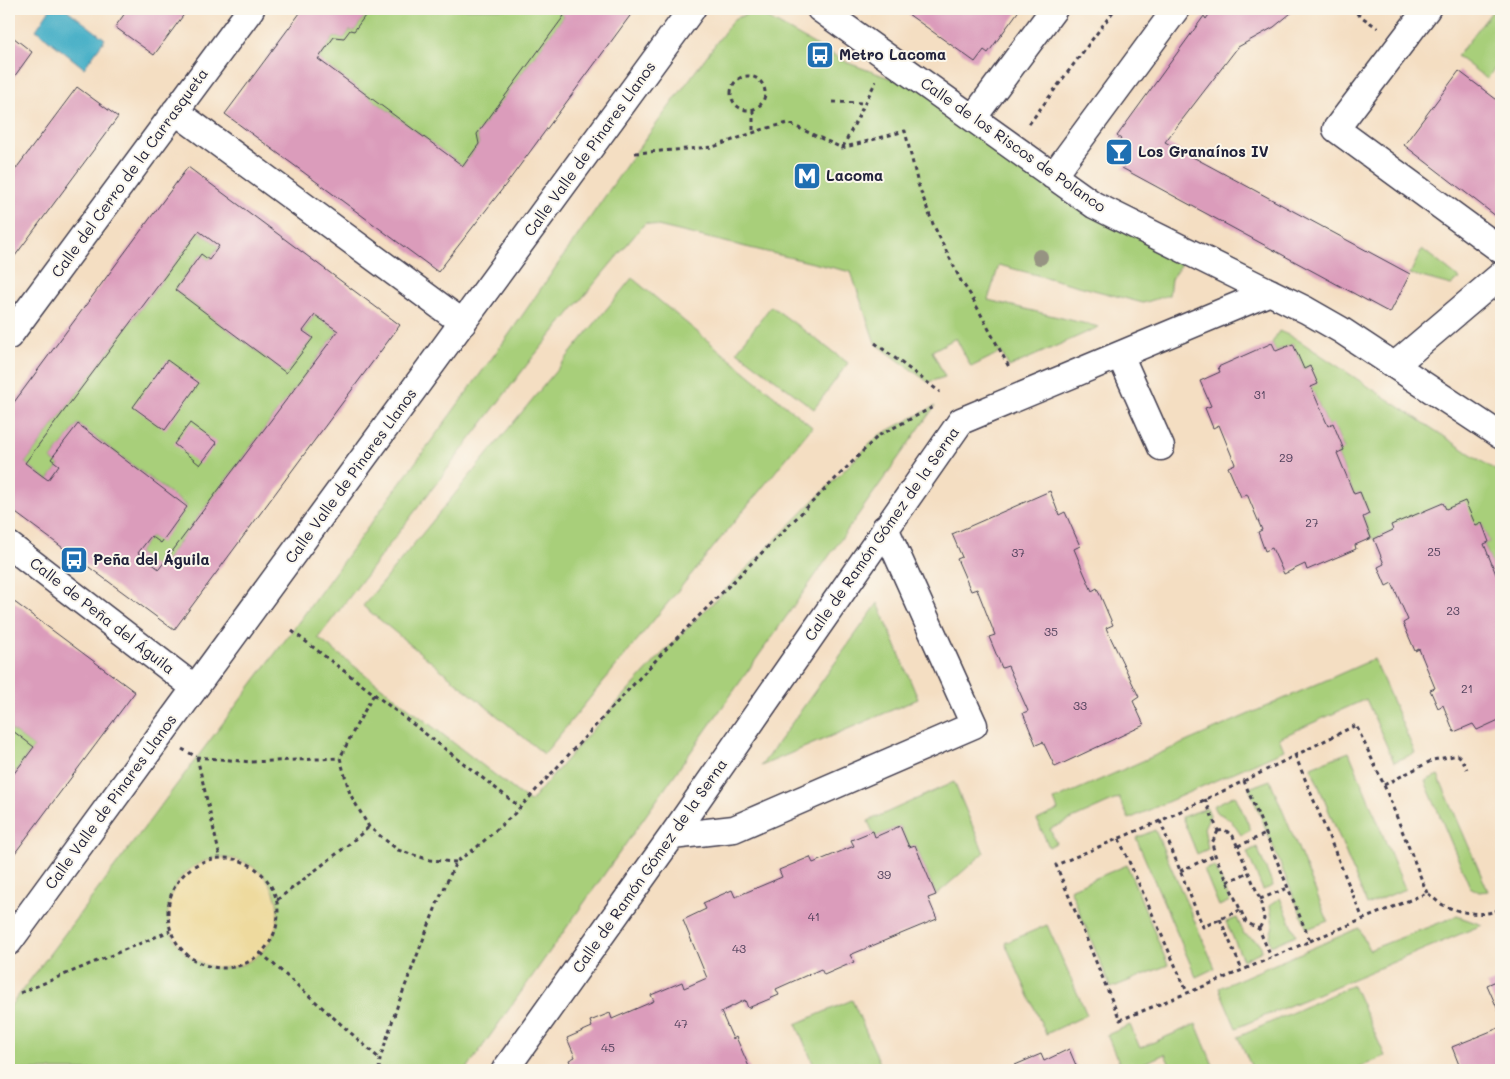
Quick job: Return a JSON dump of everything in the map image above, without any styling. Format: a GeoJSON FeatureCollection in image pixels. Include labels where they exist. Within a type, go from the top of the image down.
{"type":"FeatureCollection","features":[{"type":"Feature","properties":{"kind":"street","name":"Calle del Cerro de la Carrasqueta"},"geometry":{"type":"LineString","coordinates":[[9,336],[251,9]]}},
{"type":"Feature","properties":{"kind":"street","name":"Calle Valle de Pinares Llanos"},"geometry":{"type":"LineString","coordinates":[[9,942],[692,9]]}},
{"type":"Feature","properties":{"kind":"street","name":"Calle de los Riscos de Polanco"},"geometry":{"type":"LineString","coordinates":[[820,9],[1094,205],[1270,292]]}},
{"type":"Feature","properties":{"kind":"street"},"geometry":{"type":"LineString","coordinates":[[973,118],[1054,9]]}},
{"type":"Feature","properties":{"kind":"street"},"geometry":{"type":"LineString","coordinates":[[1053,176],[1176,9]]}},
{"type":"Feature","properties":{"kind":"street"},"geometry":{"type":"LineString","coordinates":[[1427,9],[1336,129],[1501,250]]}},
{"type":"Feature","properties":{"kind":"street"},"geometry":{"type":"LineString","coordinates":[[175,111],[462,323]]}},
{"type":"Feature","properties":{"kind":"street"},"geometry":{"type":"LineString","coordinates":[[1394,365],[1501,274]]}},
{"type":"Feature","properties":{"kind":"street"},"geometry":{"type":"LineString","coordinates":[[1270,292],[1334,326],[1501,436]]}},
{"type":"Feature","properties":{"kind":"street","name":"Calle de Ramón Gómez de la Serna"},"geometry":{"type":"LineString","coordinates":[[505,1070],[672,836],[961,421],[1270,292]]}},
{"type":"Feature","properties":{"kind":"street"},"geometry":{"type":"LineString","coordinates":[[1120,355],[1161,446]]}},
{"type":"Feature","properties":{"kind":"street"},"geometry":{"type":"LineString","coordinates":[[672,836],[734,829],[974,725],[886,528]]}},
{"type":"Feature","properties":{"kind":"street","name":"Calle de Peña del Águila"},"geometry":{"type":"LineString","coordinates":[[9,545],[195,688]]}},
{"type":"Feature","properties":{"kind":"path"},"geometry":{"type":"LineString","coordinates":[[1012,147],[1115,9]]}},
{"type":"Feature","properties":{"kind":"path"},"geometry":{"type":"LineString","coordinates":[[1350,9],[1361,17]]}},
{"type":"Feature","properties":{"kind":"path"},"geometry":{"type":"LineString","coordinates":[[842,148],[888,57]]}},
{"type":"Feature","properties":{"kind":"path"},"geometry":{"type":"LineString","coordinates":[[749,75],[760,80],[766,91],[763,103],[753,110],[740,110],[731,101],[730,89],[733,84],[737,79],[749,75]]}},
{"type":"Feature","properties":{"kind":"path"},"geometry":{"type":"LineString","coordinates":[[832,102],[865,103]]}},
{"type":"Feature","properties":{"kind":"path"},"geometry":{"type":"LineString","coordinates":[[753,110],[753,133]]}},
{"type":"Feature","properties":{"kind":"path"},"geometry":{"type":"LineString","coordinates":[[635,153],[713,147],[788,123],[842,148],[905,131],[918,184],[932,224],[961,282],[970,294],[1009,367]]}},
{"type":"Feature","properties":{"kind":"path"},"geometry":{"type":"LineString","coordinates":[[874,343],[940,392]]}},
{"type":"Feature","properties":{"kind":"path"},"geometry":{"type":"LineString","coordinates":[[379,1070],[380,1059],[397,1007],[424,935],[456,862],[477,847],[520,808],[668,647],[878,436],[935,406]]}},
{"type":"Feature","properties":{"kind":"path"},"geometry":{"type":"LineString","coordinates":[[292,631],[520,808]]}},
{"type":"Feature","properties":{"kind":"path"},"geometry":{"type":"LineString","coordinates":[[374,694],[340,758],[350,794],[369,827],[398,850],[430,860],[456,862]]}},
{"type":"Feature","properties":{"kind":"path"},"geometry":{"type":"LineString","coordinates":[[1427,893],[1120,1020],[1056,865],[1160,821],[1356,725],[1384,785],[1427,893],[1443,905],[1466,912],[1486,914],[1501,908]]}},
{"type":"Feature","properties":{"kind":"path"},"geometry":{"type":"LineString","coordinates":[[159,737],[197,757],[251,762],[340,758]]}},
{"type":"Feature","properties":{"kind":"path"},"geometry":{"type":"LineString","coordinates":[[1295,755],[1363,919]]}},
{"type":"Feature","properties":{"kind":"path"},"geometry":{"type":"LineString","coordinates":[[1384,785],[1433,760],[1458,755],[1462,758],[1467,769]]}},
{"type":"Feature","properties":{"kind":"path"},"geometry":{"type":"LineString","coordinates":[[197,757],[220,857]]}},
{"type":"Feature","properties":{"kind":"path"},"geometry":{"type":"LineString","coordinates":[[1244,781],[1310,941]]}},
{"type":"Feature","properties":{"kind":"path"},"geometry":{"type":"LineString","coordinates":[[1205,799],[1218,831],[1212,843],[1215,854],[1240,910],[1248,924],[1259,929],[1272,957]]}},
{"type":"Feature","properties":{"kind":"path"},"geometry":{"type":"LineString","coordinates":[[1160,821],[1203,927],[1240,910]]}},
{"type":"Feature","properties":{"kind":"path"},"geometry":{"type":"LineString","coordinates":[[277,900],[369,827]]}},
{"type":"Feature","properties":{"kind":"path"},"geometry":{"type":"LineString","coordinates":[[1218,831],[1225,830],[1230,833],[1249,872],[1260,899],[1264,919],[1259,929]]}},
{"type":"Feature","properties":{"kind":"path"},"geometry":{"type":"LineString","coordinates":[[1238,846],[1266,834]]}},
{"type":"Feature","properties":{"kind":"path"},"geometry":{"type":"LineString","coordinates":[[1120,839],[1187,992]]}},
{"type":"Feature","properties":{"kind":"path"},"geometry":{"type":"LineString","coordinates":[[1180,871],[1215,854]]}},
{"type":"Feature","properties":{"kind":"path"},"geometry":{"type":"LineString","coordinates":[[220,857],[244,861],[256,868],[270,882],[277,900],[278,918],[275,933],[261,953],[239,966],[215,968],[195,961],[180,948],[170,931],[168,906],[173,888],[183,874],[198,863],[220,857]]}},
{"type":"Feature","properties":{"kind":"path"},"geometry":{"type":"LineString","coordinates":[[1227,882],[1249,872]]}},
{"type":"Feature","properties":{"kind":"path"},"geometry":{"type":"LineString","coordinates":[[1260,899],[1288,888]]}},
{"type":"Feature","properties":{"kind":"path"},"geometry":{"type":"LineString","coordinates":[[1220,919],[1242,970]]}},
{"type":"Feature","properties":{"kind":"path"},"geometry":{"type":"LineString","coordinates":[[20,993],[170,931]]}},
{"type":"Feature","properties":{"kind":"path"},"geometry":{"type":"LineString","coordinates":[[261,953],[380,1059]]}},
{"type":"Feature","properties":{"kind":"green space"},"geometry":{"type":"Polygon","coordinates":[[[370,9],[555,9],[564,16],[477,134],[479,144],[463,166],[318,59],[334,37],[344,38],[350,30],[354,31],[370,9]]]}},
{"type":"Feature","properties":{"kind":"green space"},"geometry":{"type":"Polygon","coordinates":[[[1494,9],[1501,9],[1501,60],[1487,79],[1457,56],[1494,9]]]}},
{"type":"Feature","properties":{"kind":"green space"},"geometry":{"type":"Polygon","coordinates":[[[755,11],[848,63],[920,89],[1185,258],[1171,279],[1169,295],[1143,303],[999,265],[988,300],[1099,327],[1009,367],[1001,352],[971,367],[956,338],[932,351],[945,377],[928,382],[875,343],[851,272],[645,223],[533,357],[318,638],[530,802],[660,656],[878,436],[935,406],[466,1070],[9,1070],[9,1008],[292,631],[508,336],[635,153],[734,19],[755,11]]]}},
{"type":"Feature","properties":{"kind":"green space"},"geometry":{"type":"Polygon","coordinates":[[[199,231],[219,246],[209,260],[201,254],[175,290],[286,373],[313,338],[303,331],[315,315],[338,331],[159,569],[138,553],[151,536],[161,542],[187,506],[78,424],[51,459],[59,465],[48,480],[25,463],[199,231]]]}},
{"type":"Feature","properties":{"kind":"green space"},"geometry":{"type":"Polygon","coordinates":[[[1422,249],[1460,279],[1451,285],[1410,274],[1422,249]]]}},
{"type":"Feature","properties":{"kind":"green space"},"geometry":{"type":"Polygon","coordinates":[[[632,278],[812,427],[544,754],[363,606],[632,278]]]}},
{"type":"Feature","properties":{"kind":"green space"},"geometry":{"type":"Polygon","coordinates":[[[771,306],[848,363],[814,409],[737,351],[771,306]]]}},
{"type":"Feature","properties":{"kind":"green space"},"geometry":{"type":"Polygon","coordinates":[[[1279,331],[1295,338],[1501,474],[1501,580],[1499,582],[1484,544],[1489,542],[1482,524],[1476,526],[1446,509],[1443,503],[1393,530],[1374,539],[1371,538],[1363,517],[1369,513],[1360,492],[1354,494],[1337,453],[1344,449],[1333,424],[1328,426],[1311,387],[1310,366],[1304,369],[1293,344],[1276,351],[1272,343],[1279,331]]]}},
{"type":"Feature","properties":{"kind":"green space"},"geometry":{"type":"Polygon","coordinates":[[[878,603],[918,699],[761,766],[878,603]]]}},
{"type":"Feature","properties":{"kind":"green space"},"geometry":{"type":"Polygon","coordinates":[[[1374,659],[1415,753],[1394,762],[1366,699],[1279,738],[1284,750],[1129,819],[1119,798],[1050,829],[1056,843],[1049,847],[1037,820],[1058,810],[1054,800],[1374,659]]]}},
{"type":"Feature","properties":{"kind":"green space"},"geometry":{"type":"Polygon","coordinates":[[[9,728],[34,747],[9,780],[9,728]]]}},
{"type":"Feature","properties":{"kind":"green space"},"geometry":{"type":"Polygon","coordinates":[[[1349,752],[1405,889],[1367,905],[1311,767],[1349,752]]]}},
{"type":"Feature","properties":{"kind":"green space"},"geometry":{"type":"Polygon","coordinates":[[[1438,775],[1488,891],[1479,892],[1470,887],[1425,781],[1438,775]]]}},
{"type":"Feature","properties":{"kind":"green space"},"geometry":{"type":"Polygon","coordinates":[[[1270,780],[1328,921],[1307,929],[1249,788],[1270,780]]]}},
{"type":"Feature","properties":{"kind":"green space"},"geometry":{"type":"Polygon","coordinates":[[[954,782],[984,853],[936,895],[915,845],[909,847],[900,826],[875,837],[868,821],[954,782]]]}},
{"type":"Feature","properties":{"kind":"green space"},"geometry":{"type":"Polygon","coordinates":[[[1235,795],[1251,830],[1241,835],[1230,819],[1216,812],[1213,806],[1235,795]]]}},
{"type":"Feature","properties":{"kind":"green space"},"geometry":{"type":"Polygon","coordinates":[[[1207,808],[1210,815],[1204,828],[1208,849],[1197,854],[1182,817],[1207,808]]]}},
{"type":"Feature","properties":{"kind":"green space"},"geometry":{"type":"Polygon","coordinates":[[[1155,830],[1215,968],[1196,977],[1136,838],[1155,830]]]}},
{"type":"Feature","properties":{"kind":"green space"},"geometry":{"type":"Polygon","coordinates":[[[1257,847],[1273,886],[1263,890],[1247,852],[1257,847]]]}},
{"type":"Feature","properties":{"kind":"green space"},"geometry":{"type":"Polygon","coordinates":[[[1127,865],[1168,965],[1111,988],[1070,889],[1127,865]]]}},
{"type":"Feature","properties":{"kind":"green space"},"geometry":{"type":"Polygon","coordinates":[[[1215,866],[1230,901],[1219,906],[1204,870],[1215,866]]]}},
{"type":"Feature","properties":{"kind":"green space"},"geometry":{"type":"Polygon","coordinates":[[[1280,898],[1296,935],[1271,946],[1269,939],[1273,926],[1270,905],[1280,898]]]}},
{"type":"Feature","properties":{"kind":"green space"},"geometry":{"type":"Polygon","coordinates":[[[1457,916],[1482,925],[1236,1028],[1219,988],[1359,928],[1369,950],[1457,916]]]}},
{"type":"Feature","properties":{"kind":"green space"},"geometry":{"type":"Polygon","coordinates":[[[1237,918],[1244,934],[1260,943],[1262,951],[1243,960],[1226,922],[1237,918]]]}},
{"type":"Feature","properties":{"kind":"green space"},"geometry":{"type":"Polygon","coordinates":[[[1047,925],[1087,1015],[1046,1034],[1005,943],[1047,925]]]}},
{"type":"Feature","properties":{"kind":"green space"},"geometry":{"type":"Polygon","coordinates":[[[1353,985],[1385,1056],[1354,1070],[1253,1070],[1238,1037],[1353,985]]]}},
{"type":"Feature","properties":{"kind":"green space"},"geometry":{"type":"Polygon","coordinates":[[[852,1000],[883,1070],[816,1070],[796,1024],[852,1000]]]}},
{"type":"Feature","properties":{"kind":"green space"},"geometry":{"type":"Polygon","coordinates":[[[1196,1024],[1215,1070],[1172,1070],[1165,1054],[1128,1070],[1122,1070],[1107,1035],[1130,1025],[1140,1048],[1196,1024]]]}},
{"type":"Feature","properties":{"kind":"sand"},"geometry":{"type":"Polygon","coordinates":[[[223,858],[244,862],[262,874],[274,892],[278,913],[274,934],[262,952],[244,964],[223,968],[202,964],[184,952],[172,934],[168,913],[172,892],[184,874],[202,862],[223,858]]]}},
{"type":"Feature","properties":{"kind":"water"},"geometry":{"type":"Polygon","coordinates":[[[50,9],[66,9],[105,39],[84,68],[36,30],[50,9]]]}},
{"type":"Feature","properties":{"kind":"building"},"geometry":{"type":"Polygon","coordinates":[[[128,9],[188,9],[154,55],[115,27],[128,9]]]}},
{"type":"Feature","properties":{"kind":"building"},"geometry":{"type":"Polygon","coordinates":[[[303,9],[370,9],[354,31],[350,30],[344,38],[334,37],[318,59],[463,166],[479,144],[477,134],[564,16],[555,9],[635,9],[507,183],[438,272],[225,114],[303,9]]]}},
{"type":"Feature","properties":{"kind":"building"},"geometry":{"type":"Polygon","coordinates":[[[901,9],[1020,9],[988,53],[984,50],[975,62],[901,9]]]}},
{"type":"Feature","properties":{"kind":"building"},"geometry":{"type":"Polygon","coordinates":[[[1213,9],[1296,9],[1274,27],[1238,47],[1165,142],[1410,274],[1390,313],[1122,168],[1126,164],[1110,155],[1121,139],[1117,136],[1204,16],[1206,19],[1213,9]]]}},
{"type":"Feature","properties":{"kind":"building"},"geometry":{"type":"Polygon","coordinates":[[[9,34],[32,52],[9,84],[9,34]]]}},
{"type":"Feature","properties":{"kind":"building"},"geometry":{"type":"Polygon","coordinates":[[[1459,71],[1501,103],[1501,220],[1404,145],[1459,71]]]}},
{"type":"Feature","properties":{"kind":"building"},"geometry":{"type":"Polygon","coordinates":[[[77,87],[118,117],[9,264],[9,178],[77,87]]]}},
{"type":"Feature","properties":{"kind":"building"},"geometry":{"type":"Polygon","coordinates":[[[188,167],[400,325],[174,630],[9,508],[9,409],[188,167]],[[199,231],[25,463],[48,480],[59,465],[51,459],[78,424],[187,507],[161,543],[151,536],[138,553],[159,569],[338,331],[315,315],[303,331],[313,338],[286,373],[175,290],[201,254],[209,260],[219,246],[199,231]]]}},
{"type":"Feature","properties":{"kind":"building"},"geometry":{"type":"Polygon","coordinates":[[[1272,343],[1276,351],[1293,344],[1304,369],[1310,366],[1318,384],[1311,387],[1328,426],[1333,423],[1344,450],[1337,453],[1354,494],[1360,492],[1369,514],[1363,517],[1371,538],[1355,545],[1356,549],[1307,570],[1305,564],[1284,574],[1272,548],[1265,551],[1258,532],[1262,530],[1247,494],[1241,497],[1228,467],[1235,464],[1219,425],[1213,428],[1205,408],[1211,406],[1200,381],[1220,372],[1218,367],[1272,343]]]}},
{"type":"Feature","properties":{"kind":"building"},"geometry":{"type":"Polygon","coordinates":[[[167,360],[199,383],[165,430],[133,407],[167,360]]]}},
{"type":"Feature","properties":{"kind":"building"},"geometry":{"type":"Polygon","coordinates":[[[190,423],[217,443],[200,465],[174,444],[190,423]]]}},
{"type":"Feature","properties":{"kind":"building"},"geometry":{"type":"Polygon","coordinates":[[[1050,491],[1059,515],[1065,512],[1080,546],[1074,549],[1084,573],[1092,591],[1097,588],[1113,625],[1106,628],[1139,697],[1133,701],[1144,725],[1055,767],[1043,742],[1036,745],[1023,713],[1028,711],[1008,666],[1002,668],[989,637],[995,635],[977,589],[971,591],[957,559],[962,557],[952,534],[1050,491]]]}},
{"type":"Feature","properties":{"kind":"building"},"geometry":{"type":"Polygon","coordinates":[[[1465,501],[1476,526],[1482,523],[1489,542],[1484,544],[1499,582],[1501,580],[1501,719],[1477,730],[1473,724],[1454,732],[1443,705],[1438,708],[1430,690],[1435,688],[1419,649],[1415,651],[1403,623],[1408,620],[1392,583],[1386,586],[1378,567],[1384,564],[1374,539],[1393,530],[1391,525],[1443,503],[1446,509],[1465,501]]]}},
{"type":"Feature","properties":{"kind":"building"},"geometry":{"type":"Polygon","coordinates":[[[9,598],[135,692],[9,861],[9,780],[34,747],[9,728],[9,598]]]}},
{"type":"Feature","properties":{"kind":"building"},"geometry":{"type":"Polygon","coordinates":[[[900,826],[909,847],[915,845],[936,895],[928,898],[937,919],[850,955],[854,962],[824,975],[821,969],[776,989],[779,995],[748,1008],[745,1000],[721,1012],[733,1039],[736,1037],[750,1069],[573,1070],[569,1060],[575,1057],[567,1038],[592,1027],[590,1021],[610,1013],[612,1019],[654,1001],[651,995],[682,982],[684,988],[707,978],[683,920],[706,909],[703,903],[732,890],[735,897],[782,877],[779,870],[810,857],[813,863],[854,846],[851,840],[873,831],[875,837],[900,826]]]}},
{"type":"Feature","properties":{"kind":"building"},"geometry":{"type":"Polygon","coordinates":[[[1501,979],[1501,1017],[1487,985],[1501,979]]]}},
{"type":"Feature","properties":{"kind":"building"},"geometry":{"type":"Polygon","coordinates":[[[1501,1027],[1501,1069],[1461,1070],[1452,1047],[1501,1027]]]}},
{"type":"Feature","properties":{"kind":"building"},"geometry":{"type":"Polygon","coordinates":[[[1069,1049],[1078,1070],[1010,1070],[1008,1068],[1041,1054],[1044,1061],[1069,1049]]]}},
{"type":"Feature","properties":{"kind":"place","name":"Metro Lacoma"},"geometry":{"type":"Point","coordinates":[820,55]}},
{"type":"Feature","properties":{"kind":"place","name":"Los Granaínos IV"},"geometry":{"type":"Point","coordinates":[1119,152]}},
{"type":"Feature","properties":{"kind":"place","name":"Lacoma"},"geometry":{"type":"Point","coordinates":[807,176]}},
{"type":"Feature","properties":{"kind":"place","name":"Peña del Águila"},"geometry":{"type":"Point","coordinates":[74,560]}}]}
